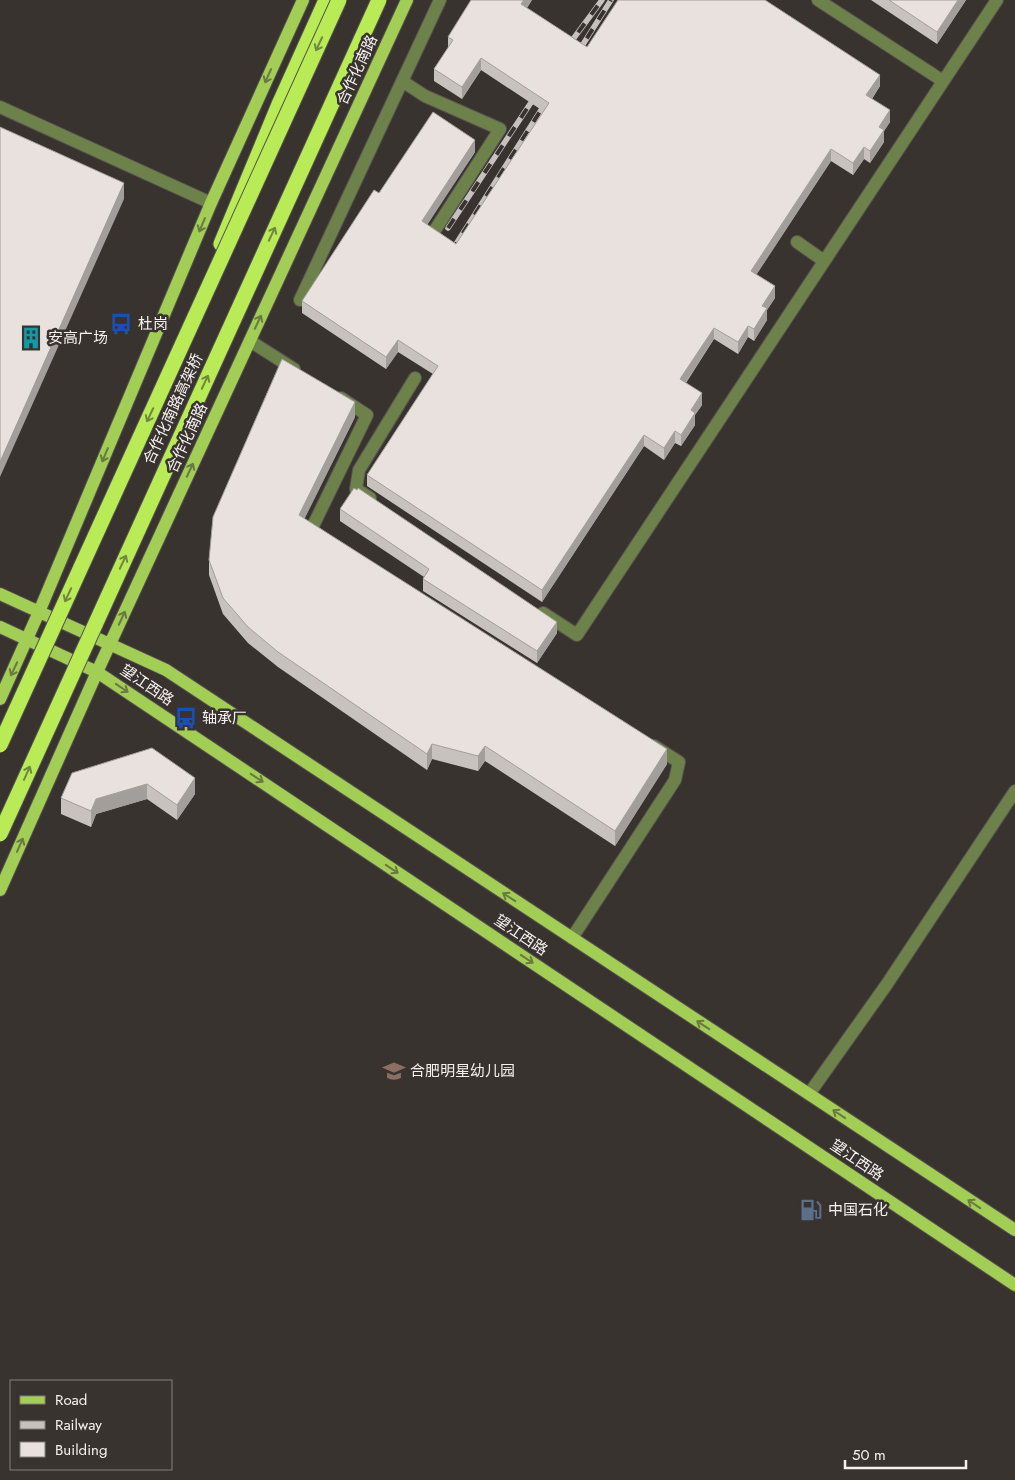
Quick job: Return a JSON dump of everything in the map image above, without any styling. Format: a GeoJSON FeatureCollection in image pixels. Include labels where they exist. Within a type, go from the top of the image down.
{"type":"FeatureCollection","features":[{"type":"Feature","properties":{"kind":"highway"},"geometry":{"type":"LineString","coordinates":[[185,339],[230,220],[326,0]]}},
{"type":"Feature","properties":{"kind":"highway","name":"合作化南路高架桥"},"geometry":{"type":"LineString","coordinates":[[0,745],[340,0]]}},
{"type":"Feature","properties":{"kind":"highway","name":"合作化南路高架桥"},"geometry":{"type":"LineString","coordinates":[[0,834],[379,0]]}},
{"type":"Feature","properties":{"kind":"main road"},"geometry":{"type":"LineString","coordinates":[[0,699],[40,612],[211,203],[303,0]]}},
{"type":"Feature","properties":{"kind":"main road","name":"合作化南路"},"geometry":{"type":"LineString","coordinates":[[0,890],[97,672],[407,0]]}},
{"type":"Feature","properties":{"kind":"main road","name":"望江西路"},"geometry":{"type":"LineString","coordinates":[[0,594],[166,670],[1015,1230]]}},
{"type":"Feature","properties":{"kind":"main road","name":"望江西路"},"geometry":{"type":"LineString","coordinates":[[0,627],[97,672],[1015,1286]]}},
{"type":"Feature","properties":{"kind":"street"},"geometry":{"type":"LineString","coordinates":[[300,300],[440,0]]}},
{"type":"Feature","properties":{"kind":"street"},"geometry":{"type":"LineString","coordinates":[[818,0],[944,80]]}},
{"type":"Feature","properties":{"kind":"street"},"geometry":{"type":"LineString","coordinates":[[536,608],[577,635],[997,0]]}},
{"type":"Feature","properties":{"kind":"street"},"geometry":{"type":"LineString","coordinates":[[402,81],[425,96],[500,129],[435,230]]}},
{"type":"Feature","properties":{"kind":"street"},"geometry":{"type":"LineString","coordinates":[[0,107],[211,203]]}},
{"type":"Feature","properties":{"kind":"street"},"geometry":{"type":"LineString","coordinates":[[797,242],[824,261]]}},
{"type":"Feature","properties":{"kind":"street"},"geometry":{"type":"LineString","coordinates":[[250,341],[308,378]]}},
{"type":"Feature","properties":{"kind":"street"},"geometry":{"type":"LineString","coordinates":[[381,505],[356,489],[359,470],[415,378]]}},
{"type":"Feature","properties":{"kind":"street"},"geometry":{"type":"LineString","coordinates":[[328,540],[311,530],[367,415],[334,394]]}},
{"type":"Feature","properties":{"kind":"street"},"geometry":{"type":"LineString","coordinates":[[572,938],[675,780],[679,762],[645,741]]}},
{"type":"Feature","properties":{"kind":"street"},"geometry":{"type":"LineString","coordinates":[[809,1094],[887,984],[1015,791]]}},
{"type":"Feature","properties":{"kind":"building"},"geometry":{"type":"Polygon","coordinates":[[[471,0],[524,0],[521,4],[587,47],[618,0],[765,0],[880,75],[866,95],[890,110],[879,127],[884,130],[870,151],[864,147],[853,163],[831,149],[751,271],[775,286],[762,306],[767,308],[754,329],[748,326],[738,342],[714,328],[680,379],[702,393],[691,410],[695,413],[681,435],[675,431],[664,448],[644,435],[542,590],[367,475],[438,366],[398,340],[386,357],[302,301],[374,190],[379,193],[433,112],[475,140],[422,221],[456,244],[549,103],[481,58],[462,87],[434,69],[453,40],[448,37],[471,0]]]}},
{"type":"Feature","properties":{"kind":"building"},"geometry":{"type":"Polygon","coordinates":[[[889,0],[958,0],[937,32],[889,0]]]}},
{"type":"Feature","properties":{"kind":"building","name":"安高广场"},"geometry":{"type":"Polygon","coordinates":[[[0,127],[124,183],[0,462],[0,127]]]}},
{"type":"Feature","properties":{"kind":"building"},"geometry":{"type":"Polygon","coordinates":[[[282,359],[355,402],[299,515],[667,749],[615,831],[485,746],[478,756],[432,744],[427,754],[278,652],[248,627],[223,598],[209,560],[213,517],[282,359]]]}},
{"type":"Feature","properties":{"kind":"building"},"geometry":{"type":"Polygon","coordinates":[[[354,488],[357,490],[358,488],[557,622],[537,651],[423,579],[429,569],[340,509],[354,488]]]}},
{"type":"Feature","properties":{"kind":"building"},"geometry":{"type":"Polygon","coordinates":[[[152,748],[195,778],[177,805],[147,784],[96,799],[91,811],[61,798],[72,773],[152,748]]]}},
{"type":"Feature","properties":{"kind":"railway"},"geometry":{"type":"LineString","coordinates":[[565,50],[602,0]]}},
{"type":"Feature","properties":{"kind":"railway"},"geometry":{"type":"LineString","coordinates":[[575,57],[611,0]]}},
{"type":"Feature","properties":{"kind":"railway"},"geometry":{"type":"LineString","coordinates":[[448,228],[538,92]]}},
{"type":"Feature","properties":{"kind":"railway"},"geometry":{"type":"LineString","coordinates":[[451,252],[548,99]]}},
{"type":"Feature","properties":{"kind":"place","name":"杜岗"},"geometry":{"type":"Point","coordinates":[121,324]}},
{"type":"Feature","properties":{"kind":"place","name":"安高广场"},"geometry":{"type":"Point","coordinates":[31,338]}},
{"type":"Feature","properties":{"kind":"place","name":"轴承厂"},"geometry":{"type":"Point","coordinates":[186,718]}},
{"type":"Feature","properties":{"kind":"place","name":"合肥明星幼儿园"},"geometry":{"type":"Point","coordinates":[394,1071]}},
{"type":"Feature","properties":{"kind":"place","name":"中国石化"},"geometry":{"type":"Point","coordinates":[811,1210]}}]}
